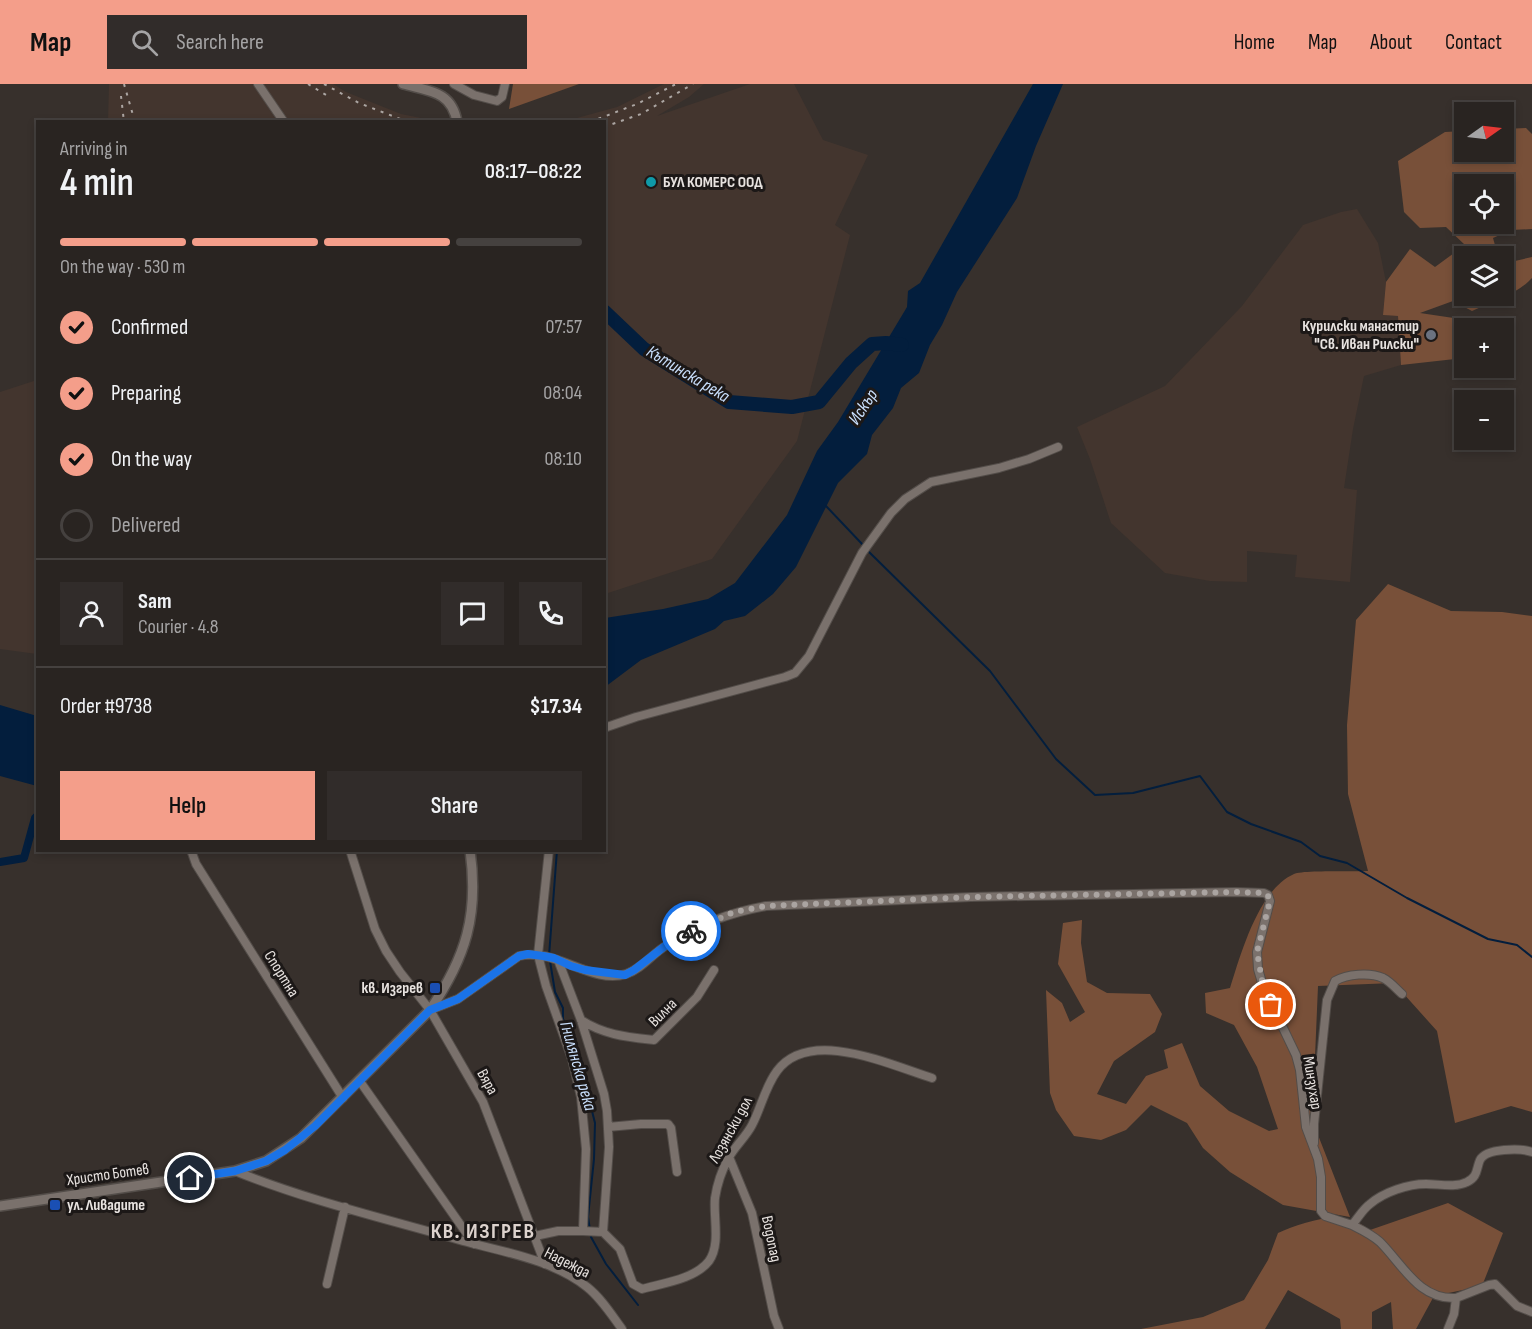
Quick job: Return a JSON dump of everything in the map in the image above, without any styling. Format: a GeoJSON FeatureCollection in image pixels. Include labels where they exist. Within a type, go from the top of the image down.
{"type":"FeatureCollection","features":[{"type":"Feature","properties":{"kind":"street"},"geometry":{"type":"LineString","coordinates":[[258,84],[283,120]]}},
{"type":"Feature","properties":{"kind":"street"},"geometry":{"type":"LineString","coordinates":[[403,84],[445,97],[452,104],[457,120]]}},
{"type":"Feature","properties":{"kind":"street"},"geometry":{"type":"LineString","coordinates":[[454,84],[474,95],[491,100],[502,97],[505,87]]}},
{"type":"Feature","properties":{"kind":"street"},"geometry":{"type":"LineString","coordinates":[[606,727],[795,673],[809,656],[862,553],[905,499],[931,482],[999,468],[1058,447]]}},
{"type":"Feature","properties":{"kind":"street","name":"Спортна"},"geometry":{"type":"LineString","coordinates":[[191,852],[196,864],[343,1098]]}},
{"type":"Feature","properties":{"kind":"street","name":"Вяра"},"geometry":{"type":"LineString","coordinates":[[351,852],[375,928],[400,972],[430,1010],[483,1102],[545,1264]]}},
{"type":"Feature","properties":{"kind":"street"},"geometry":{"type":"LineString","coordinates":[[430,1010],[456,969],[469,929],[474,880],[474,852]]}},
{"type":"Feature","properties":{"kind":"street"},"geometry":{"type":"LineString","coordinates":[[549,852],[540,956],[546,986],[572,1059],[581,1098],[586,1149],[584,1231]]}},
{"type":"Feature","properties":{"kind":"street","name":"Минзухар"},"geometry":{"type":"LineString","coordinates":[[540,956],[556,959],[585,970],[625,975],[665,946],[706,923],[734,912],[766,906],[972,897],[1264,893],[1270,901],[1257,952],[1258,969],[1263,986],[1296,1055],[1300,1070],[1306,1127],[1321,1177],[1321,1212],[1325,1216],[1352,1225]]}},
{"type":"Feature","properties":{"kind":"street","name":"Христо Ботев"},"geometry":{"type":"LineString","coordinates":[[0,1206],[235,1171],[266,1161],[285,1150],[315,1126],[430,1010],[458,999],[519,956],[528,954],[540,956]]}},
{"type":"Feature","properties":{"kind":"street"},"geometry":{"type":"LineString","coordinates":[[535,1236],[558,1232],[600,1232],[609,1148],[604,1094],[581,1020],[556,959]]}},
{"type":"Feature","properties":{"kind":"street","name":"Вилна"},"geometry":{"type":"LineString","coordinates":[[581,1020],[606,1034],[654,1041],[697,998],[714,970]]}},
{"type":"Feature","properties":{"kind":"street"},"geometry":{"type":"LineString","coordinates":[[1314,1148],[1314,1124],[1327,1000],[1335,981],[1346,977],[1373,976],[1383,978],[1402,994]]}},
{"type":"Feature","properties":{"kind":"street","name":"Лозянски дол"},"geometry":{"type":"LineString","coordinates":[[600,1232],[620,1249],[633,1284],[642,1289],[677,1280],[696,1271],[710,1260],[715,1243],[715,1198],[720,1179],[729,1157],[750,1129],[778,1069],[793,1057],[814,1051],[835,1050],[932,1078]]}},
{"type":"Feature","properties":{"kind":"street"},"geometry":{"type":"LineString","coordinates":[[359,1080],[474,1244]]}},
{"type":"Feature","properties":{"kind":"street"},"geometry":{"type":"LineString","coordinates":[[608,1127],[668,1124],[671,1128],[677,1172]]}},
{"type":"Feature","properties":{"kind":"street"},"geometry":{"type":"LineString","coordinates":[[1532,1152],[1514,1149],[1485,1155],[1481,1158],[1475,1177],[1459,1185],[1423,1184],[1404,1187],[1371,1203],[1352,1225],[1367,1232],[1380,1242],[1418,1284],[1434,1296],[1445,1299],[1456,1298],[1496,1284],[1516,1306],[1532,1312]]}},
{"type":"Feature","properties":{"kind":"street","name":"Водопад"},"geometry":{"type":"LineString","coordinates":[[729,1157],[752,1213],[774,1316],[779,1329]]}},
{"type":"Feature","properties":{"kind":"street","name":"Надежда"},"geometry":{"type":"LineString","coordinates":[[235,1171],[345,1207],[545,1264],[586,1286],[622,1329]]}},
{"type":"Feature","properties":{"kind":"street"},"geometry":{"type":"LineString","coordinates":[[327,1284],[345,1207]]}},
{"type":"Feature","properties":{"kind":"street"},"geometry":{"type":"LineString","coordinates":[[1448,1329],[1454,1314],[1456,1298]]}},
{"type":"Feature","properties":{"kind":"shaded area"},"geometry":{"type":"Polygon","coordinates":[[[109,84],[333,84],[346,92],[401,114],[431,120],[108,120],[109,84]]]}},
{"type":"Feature","properties":{"kind":"shaded area"},"geometry":{"type":"Polygon","coordinates":[[[513,84],[579,84],[509,109],[513,84]]]}},
{"type":"Feature","properties":{"kind":"shaded area"},"geometry":{"type":"Polygon","coordinates":[[[664,84],[704,84],[689,97],[657,116],[750,84],[794,84],[823,140],[868,155],[835,225],[850,235],[797,441],[712,559],[606,594],[606,120],[570,120],[617,107],[664,84]]]}},
{"type":"Feature","properties":{"kind":"shaded area"},"geometry":{"type":"Polygon","coordinates":[[[1526,128],[1532,134],[1532,229],[1514,230],[1514,174],[1454,174],[1454,234],[1502,234],[1493,238],[1495,246],[1464,246],[1446,227],[1420,228],[1404,212],[1398,161],[1445,132],[1454,132],[1454,162],[1514,162],[1514,129],[1526,128]]]}},
{"type":"Feature","properties":{"kind":"shaded area"},"geometry":{"type":"Polygon","coordinates":[[[1357,209],[1378,243],[1386,282],[1383,315],[1398,316],[1401,365],[1364,376],[1344,488],[1357,490],[1350,582],[1295,577],[1297,555],[1247,551],[1247,582],[1210,581],[1165,573],[1111,523],[1077,427],[1165,386],[1242,306],[1303,225],[1357,209]]]}},
{"type":"Feature","properties":{"kind":"shaded area"},"geometry":{"type":"Polygon","coordinates":[[[1410,249],[1435,267],[1454,253],[1454,302],[1420,313],[1454,318],[1454,359],[1401,365],[1398,316],[1383,315],[1386,282],[1410,249]]]}},
{"type":"Feature","properties":{"kind":"shaded area"},"geometry":{"type":"Polygon","coordinates":[[[1532,257],[1532,278],[1514,292],[1514,261],[1532,257]]]}},
{"type":"Feature","properties":{"kind":"shaded area"},"geometry":{"type":"Polygon","coordinates":[[[1462,306],[1484,306],[1472,311],[1462,306]]]}},
{"type":"Feature","properties":{"kind":"shaded area"},"geometry":{"type":"Polygon","coordinates":[[[36,381],[36,654],[0,649],[0,392],[36,381]]]}},
{"type":"Feature","properties":{"kind":"shaded area"},"geometry":{"type":"Polygon","coordinates":[[[1388,584],[1451,611],[1502,612],[1532,616],[1532,1112],[1511,1106],[1455,1123],[1437,1031],[1394,983],[1318,986],[1313,1104],[1318,1135],[1350,1217],[1283,1205],[1230,1172],[1203,1148],[1187,1123],[1151,1105],[1126,1130],[1101,1140],[1074,1136],[1056,1110],[1050,1093],[1046,990],[1062,1003],[1070,1022],[1085,1012],[1058,964],[1063,923],[1082,920],[1081,943],[1087,982],[1107,993],[1150,994],[1162,1014],[1155,1032],[1114,1061],[1097,1094],[1126,1104],[1146,1076],[1168,1068],[1164,1050],[1182,1043],[1200,1086],[1229,1111],[1269,1131],[1278,1129],[1257,1067],[1234,1025],[1206,1013],[1205,993],[1230,988],[1253,924],[1270,894],[1281,882],[1299,873],[1368,871],[1348,794],[1347,725],[1356,620],[1388,584]]]}},
{"type":"Feature","properties":{"kind":"shaded area"},"geometry":{"type":"Polygon","coordinates":[[[1448,1203],[1503,1233],[1482,1286],[1434,1296],[1416,1329],[1393,1329],[1391,1302],[1372,1312],[1372,1329],[1341,1329],[1340,1319],[1288,1290],[1265,1329],[1141,1329],[1203,1317],[1244,1300],[1268,1260],[1278,1233],[1303,1223],[1331,1218],[1349,1219],[1370,1230],[1448,1203]]]}},
{"type":"Feature","properties":{"kind":"water","name":"Искър"},"geometry":{"type":"Polygon","coordinates":[[[1033,84],[1063,84],[1036,146],[1017,198],[957,292],[930,345],[919,373],[901,388],[893,408],[872,435],[867,454],[838,483],[796,567],[773,594],[745,616],[724,621],[715,629],[641,660],[606,686],[606,618],[708,599],[735,583],[787,515],[817,451],[838,422],[907,307],[908,291],[920,283],[1033,84]]]}},
{"type":"Feature","properties":{"kind":"water"},"geometry":{"type":"Polygon","coordinates":[[[0,705],[36,716],[36,786],[0,776],[0,705]]]}},
{"type":"Feature","properties":{"kind":"waterway","name":"Кътинска река"},"geometry":{"type":"LineString","coordinates":[[606,313],[644,349],[729,402],[792,407],[819,402],[851,363],[872,344],[902,345]]}},
{"type":"Feature","properties":{"kind":"waterway"},"geometry":{"type":"LineString","coordinates":[[826,506],[863,545]]}},
{"type":"Feature","properties":{"kind":"waterway"},"geometry":{"type":"LineString","coordinates":[[867,550],[990,671],[1056,759],[1095,795],[1133,793],[1200,776],[1227,812],[1251,824],[1301,842],[1320,856],[1347,863],[1407,898],[1488,939],[1517,945],[1532,957]]}},
{"type":"Feature","properties":{"kind":"waterway"},"geometry":{"type":"LineString","coordinates":[[0,862],[24,858],[36,817]]}},
{"type":"Feature","properties":{"kind":"waterway","name":"Гнилянска река"},"geometry":{"type":"LineString","coordinates":[[549,956],[557,852]]}},
{"type":"Feature","properties":{"kind":"waterway","name":"Гнилянска река"},"geometry":{"type":"LineString","coordinates":[[550,961],[555,992],[563,1008],[563,1019],[577,1051],[595,1123],[588,1217],[591,1237],[606,1264],[638,1305]]}},
{"type":"Feature","properties":{"kind":"railway"},"geometry":{"type":"LineString","coordinates":[[124,84],[134,120]]}},
{"type":"Feature","properties":{"kind":"railway"},"geometry":{"type":"LineString","coordinates":[[308,84],[331,98]]}},
{"type":"Feature","properties":{"kind":"railway"},"geometry":{"type":"LineString","coordinates":[[324,84],[359,103],[403,120]]}},
{"type":"Feature","properties":{"kind":"railway"},"geometry":{"type":"LineString","coordinates":[[595,120],[637,104],[676,84]]}},
{"type":"Feature","properties":{"kind":"railway"},"geometry":{"type":"LineString","coordinates":[[606,126],[641,114],[693,84]]}},
{"type":"Feature","properties":{"kind":"railway"},"geometry":{"type":"LineString","coordinates":[[121,96],[124,120]]}},
{"type":"Feature","properties":{"kind":"way so far"},"geometry":{"type":"LineString","coordinates":[[691,931],[734,912],[766,906],[972,897],[1264,893],[1270,901],[1260,934],[1257,952],[1258,969],[1271,1005]]}},
{"type":"Feature","properties":{"kind":"place","name":"БУЛ КОМЕРС ООД"},"geometry":{"type":"Point","coordinates":[651,182]}},
{"type":"Feature","properties":{"kind":"place","name":"Курилски манастир \"Св. Иван Рилски\""},"geometry":{"type":"Point","coordinates":[1431,335]}},
{"type":"Feature","properties":{"kind":"place","name":"кв. Изгрев"},"geometry":{"type":"Point","coordinates":[435,988]}},
{"type":"Feature","properties":{"kind":"place","name":"ул. Ливадите"},"geometry":{"type":"Point","coordinates":[55,1205]}},
{"type":"Feature","properties":{"kind":"district","name":"КВ. ИЗГРЕВ"},"geometry":{"type":"Point","coordinates":[483,1231]}},
{"type":"Feature","properties":{"kind":"route"},"geometry":{"type":"LineString","coordinates":[[190,1178],[235,1171],[266,1161],[285,1150],[315,1126],[430,1010],[458,999],[519,956],[528,954],[543,956],[585,970],[625,975],[665,946],[691,931]]}}]}
